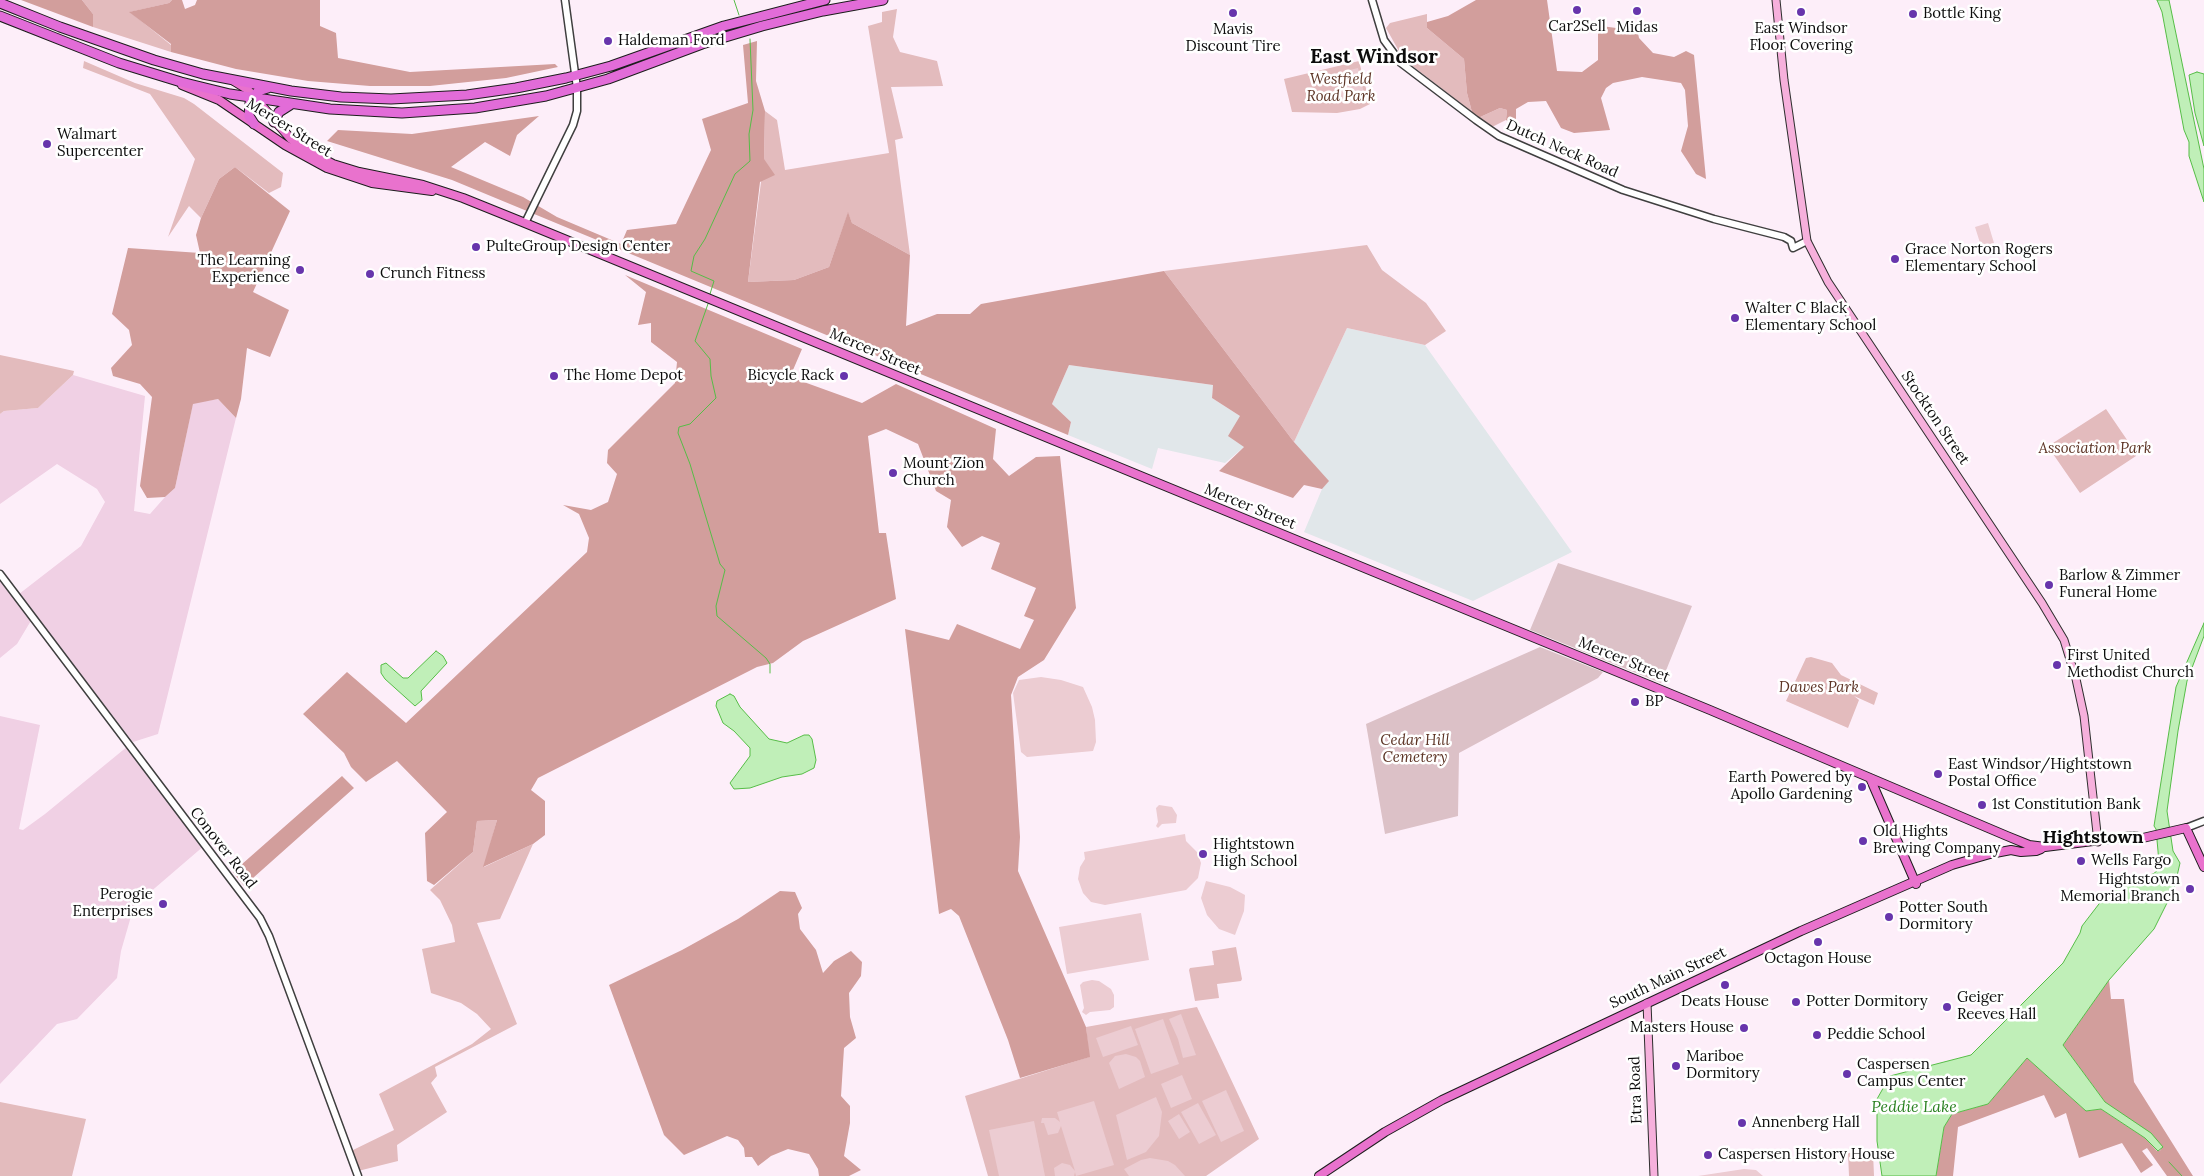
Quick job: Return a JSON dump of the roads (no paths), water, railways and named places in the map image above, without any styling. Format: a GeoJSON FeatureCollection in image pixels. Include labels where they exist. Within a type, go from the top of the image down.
{"type":"FeatureCollection","features":[{"type":"Feature","properties":{"kind":"highway"},"geometry":{"type":"LineString","coordinates":[[0,3],[60,27],[154,60],[232,80],[269,88],[341,97],[416,98],[492,92],[575,75],[611,66],[724,26],[825,0]]}},
{"type":"Feature","properties":{"kind":"highway"},"geometry":{"type":"LineString","coordinates":[[0,16],[82,50],[154,74],[253,98],[354,111],[426,112],[506,104],[577,88],[742,32],[822,11],[883,0]]}},
{"type":"Feature","properties":{"kind":"highway"},"geometry":{"type":"LineString","coordinates":[[254,124],[249,116],[248,108],[258,91],[269,88]]}},
{"type":"Feature","properties":{"kind":"highway"},"geometry":{"type":"LineString","coordinates":[[274,122],[279,112],[290,104]]}},
{"type":"Feature","properties":{"kind":"main road","name":"Stockton Street"},"geometry":{"type":"LineString","coordinates":[[1776,0],[1784,80],[1807,241],[1828,282],[2039,599],[2064,640],[2076,679],[2084,716],[2098,842]]}},
{"type":"Feature","properties":{"kind":"main road","name":"Mercer Street"},"geometry":{"type":"LineString","coordinates":[[154,74],[219,100],[299,153],[348,176],[372,183],[443,193],[463,198],[709,298],[2007,836],[2030,845],[2045,846]]}},
{"type":"Feature","properties":{"kind":"main road","name":"Mercer Street"},"geometry":{"type":"LineString","coordinates":[[232,80],[242,85],[274,122],[299,145],[333,164],[360,172],[423,185],[443,193]]}},
{"type":"Feature","properties":{"kind":"main road"},"geometry":{"type":"LineString","coordinates":[[1870,778],[1915,882]]}},
{"type":"Feature","properties":{"kind":"main road"},"geometry":{"type":"LineString","coordinates":[[2045,846],[2098,842],[2132,836],[2139,838],[2186,828],[2204,867]]}},
{"type":"Feature","properties":{"kind":"main road"},"geometry":{"type":"LineString","coordinates":[[2172,832],[2191,837]]}},
{"type":"Feature","properties":{"kind":"main road","name":"South Main Street"},"geometry":{"type":"LineString","coordinates":[[1319,1176],[1385,1132],[1442,1100],[1647,1003],[1915,882],[1978,856],[2005,851],[2036,851],[2045,846]]}},
{"type":"Feature","properties":{"kind":"main road","name":"Etra Road"},"geometry":{"type":"LineString","coordinates":[[1647,1003],[1654,1176]]}},
{"type":"Feature","properties":{"kind":"street"},"geometry":{"type":"LineString","coordinates":[[525,223],[573,125],[577,111],[577,88],[565,0]]}},
{"type":"Feature","properties":{"kind":"street","name":"Dutch Neck Road"},"geometry":{"type":"LineString","coordinates":[[1372,0],[1384,40],[1401,63],[1500,136],[1623,190],[1695,213],[1784,237],[1807,241]]}},
{"type":"Feature","properties":{"kind":"street"},"geometry":{"type":"LineString","coordinates":[[1784,237],[1791,242],[1793,248],[1807,241]]}},
{"type":"Feature","properties":{"kind":"street","name":"Conover Road"},"geometry":{"type":"LineString","coordinates":[[0,574],[260,918],[358,1176]]}},
{"type":"Feature","properties":{"kind":"street"},"geometry":{"type":"LineString","coordinates":[[2186,828],[2204,822]]}},
{"type":"Feature","properties":{"kind":"water"},"geometry":{"type":"Polygon","coordinates":[[[2157,0],[2169,0],[2204,169],[2204,202],[2189,156],[2189,142],[2184,130],[2162,12],[2157,0]]]}},
{"type":"Feature","properties":{"kind":"water"},"geometry":{"type":"Polygon","coordinates":[[[2197,72],[2204,74],[2204,146],[2195,113],[2189,75],[2197,72]]]}},
{"type":"Feature","properties":{"kind":"water","name":"Peddie Lake"},"geometry":{"type":"Polygon","coordinates":[[[2204,623],[2204,636],[2187,681],[2167,811],[2173,851],[2180,863],[2174,889],[2154,929],[2109,980],[2063,1045],[2105,1102],[2151,1133],[2163,1147],[2158,1151],[2145,1138],[2101,1109],[2086,1111],[2027,1058],[1988,1104],[1952,1114],[1944,1127],[1936,1176],[1882,1176],[1877,1141],[1877,1099],[1890,1076],[1971,1055],[2063,963],[2082,926],[2102,900],[2128,881],[2153,874],[2157,871],[2159,865],[2156,829],[2154,826],[2176,687],[2204,623]]]}},
{"type":"Feature","properties":{"kind":"water"},"geometry":{"type":"Polygon","coordinates":[[[436,651],[443,656],[447,663],[421,691],[422,700],[415,706],[385,679],[381,673],[381,665],[386,663],[403,678],[408,678],[436,651]]]}},
{"type":"Feature","properties":{"kind":"water"},"geometry":{"type":"Polygon","coordinates":[[[730,694],[734,696],[740,707],[769,739],[787,743],[804,735],[809,735],[812,739],[816,760],[814,768],[802,774],[782,777],[750,788],[734,789],[730,783],[750,756],[750,748],[734,731],[723,723],[716,706],[717,701],[730,694]]]}},
{"type":"Feature","properties":{"kind":"waterway"},"geometry":{"type":"LineString","coordinates":[[734,0],[739,15]]}},
{"type":"Feature","properties":{"kind":"waterway"},"geometry":{"type":"LineString","coordinates":[[710,294],[714,281],[691,271],[694,256],[705,239],[735,174],[750,161],[749,134],[753,110],[750,39]]}},
{"type":"Feature","properties":{"kind":"waterway"},"geometry":{"type":"LineString","coordinates":[[709,301],[695,341],[710,359],[711,376],[716,398],[690,424],[679,427],[678,433],[690,464],[720,564],[725,570],[716,606],[717,616],[766,658],[770,664],[770,673]]}},
{"type":"Feature","properties":{"kind":"waterway"},"geometry":{"type":"LineString","coordinates":[[2169,1162],[2182,1176]]}},
{"type":"Feature","properties":{"kind":"place","name":"Car2Sell"},"geometry":{"type":"Point","coordinates":[1577,10]}},
{"type":"Feature","properties":{"kind":"place","name":"Midas"},"geometry":{"type":"Point","coordinates":[1637,11]}},
{"type":"Feature","properties":{"kind":"place","name":"East Windsor Floor Covering"},"geometry":{"type":"Point","coordinates":[1801,12]}},
{"type":"Feature","properties":{"kind":"place","name":"Mavis Discount Tire"},"geometry":{"type":"Point","coordinates":[1233,13]}},
{"type":"Feature","properties":{"kind":"place","name":"Bottle King"},"geometry":{"type":"Point","coordinates":[1913,14]}},
{"type":"Feature","properties":{"kind":"place","name":"Haldeman Ford"},"geometry":{"type":"Point","coordinates":[608,41]}},
{"type":"Feature","properties":{"kind":"place","name":"Walmart Supercenter"},"geometry":{"type":"Point","coordinates":[47,144]}},
{"type":"Feature","properties":{"kind":"place","name":"PulteGroup Design Center"},"geometry":{"type":"Point","coordinates":[476,247]}},
{"type":"Feature","properties":{"kind":"place","name":"Grace Norton Rogers Elementary School"},"geometry":{"type":"Point","coordinates":[1895,259]}},
{"type":"Feature","properties":{"kind":"place","name":"The Learning Experience"},"geometry":{"type":"Point","coordinates":[300,270]}},
{"type":"Feature","properties":{"kind":"place","name":"Crunch Fitness"},"geometry":{"type":"Point","coordinates":[370,274]}},
{"type":"Feature","properties":{"kind":"place","name":"Walter C Black Elementary School"},"geometry":{"type":"Point","coordinates":[1735,318]}},
{"type":"Feature","properties":{"kind":"place","name":"The Home Depot"},"geometry":{"type":"Point","coordinates":[554,376]}},
{"type":"Feature","properties":{"kind":"place","name":"Bicycle Rack"},"geometry":{"type":"Point","coordinates":[844,376]}},
{"type":"Feature","properties":{"kind":"place","name":"Mount Zion Church"},"geometry":{"type":"Point","coordinates":[893,473]}},
{"type":"Feature","properties":{"kind":"place","name":"Barlow & Zimmer Funeral Home"},"geometry":{"type":"Point","coordinates":[2049,585]}},
{"type":"Feature","properties":{"kind":"place","name":"First United Methodist Church"},"geometry":{"type":"Point","coordinates":[2057,665]}},
{"type":"Feature","properties":{"kind":"place","name":"BP"},"geometry":{"type":"Point","coordinates":[1635,702]}},
{"type":"Feature","properties":{"kind":"place","name":"East Windsor/Hightstown Postal Office"},"geometry":{"type":"Point","coordinates":[1938,774]}},
{"type":"Feature","properties":{"kind":"place","name":"Earth Powered by Apollo Gardening"},"geometry":{"type":"Point","coordinates":[1862,787]}},
{"type":"Feature","properties":{"kind":"place","name":"1st Constitution Bank"},"geometry":{"type":"Point","coordinates":[1982,805]}},
{"type":"Feature","properties":{"kind":"place","name":"Old Hights Brewing Company"},"geometry":{"type":"Point","coordinates":[1863,841]}},
{"type":"Feature","properties":{"kind":"place","name":"Hightstown High School"},"geometry":{"type":"Point","coordinates":[1203,854]}},
{"type":"Feature","properties":{"kind":"place","name":"Wells Fargo"},"geometry":{"type":"Point","coordinates":[2081,861]}},
{"type":"Feature","properties":{"kind":"place","name":"Hightstown Memorial Branch"},"geometry":{"type":"Point","coordinates":[2190,889]}},
{"type":"Feature","properties":{"kind":"place","name":"Perogie Enterprises"},"geometry":{"type":"Point","coordinates":[163,904]}},
{"type":"Feature","properties":{"kind":"place","name":"Potter South Dormitory"},"geometry":{"type":"Point","coordinates":[1889,917]}},
{"type":"Feature","properties":{"kind":"place","name":"Octagon House"},"geometry":{"type":"Point","coordinates":[1818,942]}},
{"type":"Feature","properties":{"kind":"place","name":"Deats House"},"geometry":{"type":"Point","coordinates":[1725,985]}},
{"type":"Feature","properties":{"kind":"place","name":"Potter Dormitory"},"geometry":{"type":"Point","coordinates":[1796,1002]}},
{"type":"Feature","properties":{"kind":"place","name":"Geiger Reeves Hall"},"geometry":{"type":"Point","coordinates":[1947,1007]}},
{"type":"Feature","properties":{"kind":"place","name":"Masters House"},"geometry":{"type":"Point","coordinates":[1744,1028]}},
{"type":"Feature","properties":{"kind":"place","name":"Peddie School"},"geometry":{"type":"Point","coordinates":[1817,1035]}},
{"type":"Feature","properties":{"kind":"place","name":"Mariboe Dormitory"},"geometry":{"type":"Point","coordinates":[1676,1066]}},
{"type":"Feature","properties":{"kind":"place","name":"Caspersen Campus Center"},"geometry":{"type":"Point","coordinates":[1847,1074]}},
{"type":"Feature","properties":{"kind":"place","name":"Annenberg Hall"},"geometry":{"type":"Point","coordinates":[1742,1123]}},
{"type":"Feature","properties":{"kind":"place","name":"Caspersen History House"},"geometry":{"type":"Point","coordinates":[1708,1155]}},
{"type":"Feature","properties":{"kind":"district","name":"East Windsor"},"geometry":{"type":"Point","coordinates":[1374,57]}},
{"type":"Feature","properties":{"kind":"district","name":"Hightstown"},"geometry":{"type":"Point","coordinates":[2093,838]}},
{"type":"Feature","properties":{"kind":"park label","name":"Westfield Road Park"},"geometry":{"type":"Point","coordinates":[1341,88]}},
{"type":"Feature","properties":{"kind":"park label","name":"Association Park"},"geometry":{"type":"Point","coordinates":[2095,449]}},
{"type":"Feature","properties":{"kind":"park label","name":"Dawes Park"},"geometry":{"type":"Point","coordinates":[1819,688]}},
{"type":"Feature","properties":{"kind":"park label","name":"Cedar Hill Cemetery"},"geometry":{"type":"Point","coordinates":[1415,750]}}]}
